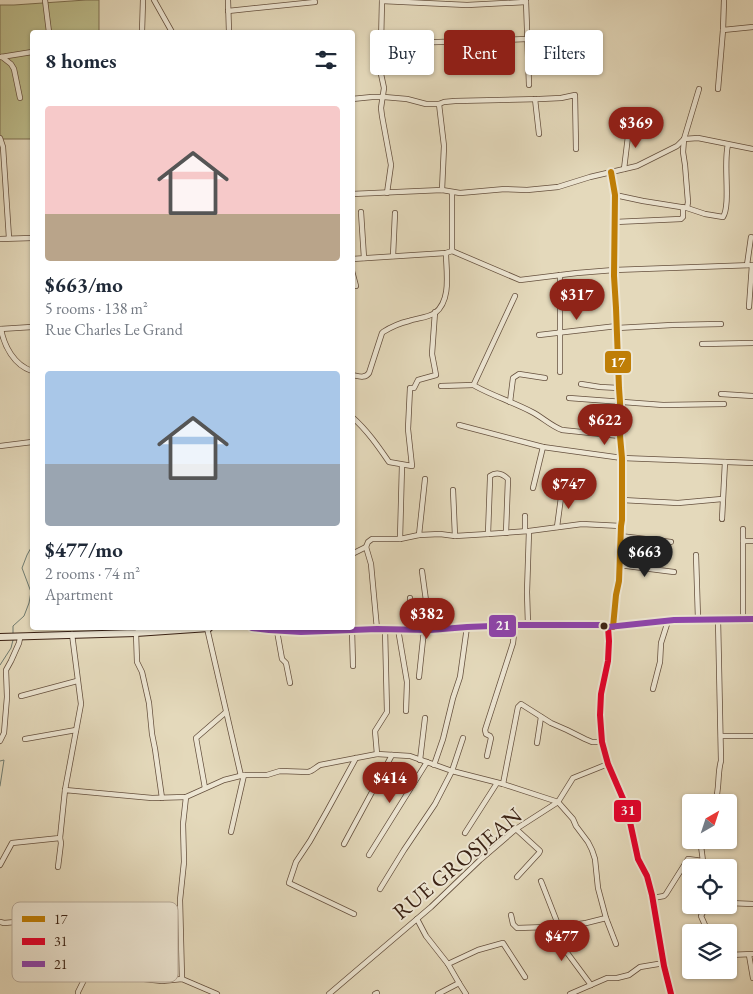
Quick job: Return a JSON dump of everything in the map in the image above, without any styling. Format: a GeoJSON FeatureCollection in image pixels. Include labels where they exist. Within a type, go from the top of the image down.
{"type":"FeatureCollection","features":[{"type":"Feature","properties":{"kind":"street"},"geometry":{"type":"LineString","coordinates":[[46,0],[49,30]]}},
{"type":"Feature","properties":{"kind":"street"},"geometry":{"type":"LineString","coordinates":[[142,30],[143,0]]}},
{"type":"Feature","properties":{"kind":"street"},"geometry":{"type":"LineString","coordinates":[[154,0],[171,30]]}},
{"type":"Feature","properties":{"kind":"street"},"geometry":{"type":"LineString","coordinates":[[228,0],[228,30]]}},
{"type":"Feature","properties":{"kind":"street"},"geometry":{"type":"LineString","coordinates":[[380,30],[382,0],[467,5],[526,1],[527,30]]}},
{"type":"Feature","properties":{"kind":"street"},"geometry":{"type":"LineString","coordinates":[[718,89],[724,0]]}},
{"type":"Feature","properties":{"kind":"street"},"geometry":{"type":"LineString","coordinates":[[228,11],[315,2]]}},
{"type":"Feature","properties":{"kind":"street"},"geometry":{"type":"LineString","coordinates":[[723,30],[753,27]]}},
{"type":"Feature","properties":{"kind":"street"},"geometry":{"type":"LineString","coordinates":[[434,42],[525,38]]}},
{"type":"Feature","properties":{"kind":"street"},"geometry":{"type":"LineString","coordinates":[[1,57],[30,52]]}},
{"type":"Feature","properties":{"kind":"street"},"geometry":{"type":"LineString","coordinates":[[1,57],[11,64],[14,69],[20,98]]}},
{"type":"Feature","properties":{"kind":"street"},"geometry":{"type":"LineString","coordinates":[[381,75],[384,88],[381,108],[391,165],[387,193]]}},
{"type":"Feature","properties":{"kind":"street"},"geometry":{"type":"LineString","coordinates":[[529,75],[529,85]]}},
{"type":"Feature","properties":{"kind":"street"},"geometry":{"type":"LineString","coordinates":[[615,222],[681,219],[683,217],[688,202],[683,152],[684,139],[698,89]]}},
{"type":"Feature","properties":{"kind":"street"},"geometry":{"type":"LineString","coordinates":[[355,99],[384,97],[407,99],[426,104],[439,104],[455,101],[575,96],[576,149]]}},
{"type":"Feature","properties":{"kind":"street"},"geometry":{"type":"LineString","coordinates":[[535,99],[539,134]]}},
{"type":"Feature","properties":{"kind":"street"},"geometry":{"type":"LineString","coordinates":[[439,104],[444,146],[442,190]]}},
{"type":"Feature","properties":{"kind":"street"},"geometry":{"type":"LineString","coordinates":[[624,169],[629,128]]}},
{"type":"Feature","properties":{"kind":"street"},"geometry":{"type":"LineString","coordinates":[[0,138],[3,147],[9,238]]}},
{"type":"Feature","properties":{"kind":"street"},"geometry":{"type":"LineString","coordinates":[[355,194],[442,190],[452,193],[558,187],[637,166],[677,146],[684,139],[698,138],[753,149]]}},
{"type":"Feature","properties":{"kind":"street"},"geometry":{"type":"LineString","coordinates":[[615,194],[643,201],[685,207],[704,214],[724,216],[728,145]]}},
{"type":"Feature","properties":{"kind":"street"},"geometry":{"type":"LineString","coordinates":[[611,172],[615,194],[614,270],[622,458],[622,520],[619,581],[609,641],[608,661],[601,694],[600,715],[602,742],[608,764],[627,808],[638,859],[647,876],[653,898],[669,994]]}},
{"type":"Feature","properties":{"kind":"street"},"geometry":{"type":"LineString","coordinates":[[452,193],[452,251]]}},
{"type":"Feature","properties":{"kind":"street"},"geometry":{"type":"LineString","coordinates":[[361,212],[364,258]]}},
{"type":"Feature","properties":{"kind":"street"},"geometry":{"type":"LineString","coordinates":[[394,256],[395,213]]}},
{"type":"Feature","properties":{"kind":"street"},"geometry":{"type":"LineString","coordinates":[[749,307],[750,237]]}},
{"type":"Feature","properties":{"kind":"street"},"geometry":{"type":"LineString","coordinates":[[0,239],[30,238]]}},
{"type":"Feature","properties":{"kind":"street"},"geometry":{"type":"LineString","coordinates":[[355,259],[446,253],[452,251],[520,280],[614,270],[751,265]]}},
{"type":"Feature","properties":{"kind":"street"},"geometry":{"type":"LineString","coordinates":[[355,375],[365,377],[369,373],[383,332],[407,321],[427,316],[435,312],[440,306],[445,298],[447,287],[446,253]]}},
{"type":"Feature","properties":{"kind":"street"},"geometry":{"type":"LineString","coordinates":[[560,275],[560,372]]}},
{"type":"Feature","properties":{"kind":"street"},"geometry":{"type":"LineString","coordinates":[[475,386],[515,296]]}},
{"type":"Feature","properties":{"kind":"street"},"geometry":{"type":"LineString","coordinates":[[355,419],[371,436],[389,462],[412,466],[408,429],[410,388],[414,388],[418,380],[436,375],[432,354],[435,312]]}},
{"type":"Feature","properties":{"kind":"street"},"geometry":{"type":"LineString","coordinates":[[539,335],[617,327],[721,324]]}},
{"type":"Feature","properties":{"kind":"street"},"geometry":{"type":"LineString","coordinates":[[30,327],[0,329],[12,356],[30,370]]}},
{"type":"Feature","properties":{"kind":"street"},"geometry":{"type":"LineString","coordinates":[[702,344],[753,343]]}},
{"type":"Feature","properties":{"kind":"street"},"geometry":{"type":"LineString","coordinates":[[510,402],[515,375],[545,378]]}},
{"type":"Feature","properties":{"kind":"street"},"geometry":{"type":"LineString","coordinates":[[581,384],[619,388]]}},
{"type":"Feature","properties":{"kind":"street"},"geometry":{"type":"LineString","coordinates":[[441,386],[475,386],[542,417],[562,430],[620,436]]}},
{"type":"Feature","properties":{"kind":"street"},"geometry":{"type":"LineString","coordinates":[[722,394],[753,396]]}},
{"type":"Feature","properties":{"kind":"street"},"geometry":{"type":"LineString","coordinates":[[569,398],[663,405],[724,404]]}},
{"type":"Feature","properties":{"kind":"street"},"geometry":{"type":"LineString","coordinates":[[458,426],[543,447],[622,458],[753,463]]}},
{"type":"Feature","properties":{"kind":"street"},"geometry":{"type":"LineString","coordinates":[[0,446],[30,442]]}},
{"type":"Feature","properties":{"kind":"street"},"geometry":{"type":"LineString","coordinates":[[533,488],[543,447]]}},
{"type":"Feature","properties":{"kind":"street"},"geometry":{"type":"LineString","coordinates":[[722,519],[725,462]]}},
{"type":"Feature","properties":{"kind":"street"},"geometry":{"type":"LineString","coordinates":[[400,539],[402,465]]}},
{"type":"Feature","properties":{"kind":"street"},"geometry":{"type":"LineString","coordinates":[[488,534],[490,476],[496,473],[501,473],[508,479],[506,533]]}},
{"type":"Feature","properties":{"kind":"street"},"geometry":{"type":"LineString","coordinates":[[419,535],[425,479]]}},
{"type":"Feature","properties":{"kind":"street"},"geometry":{"type":"LineString","coordinates":[[453,490],[455,536]]}},
{"type":"Feature","properties":{"kind":"street"},"geometry":{"type":"LineString","coordinates":[[557,527],[562,490]]}},
{"type":"Feature","properties":{"kind":"street"},"geometry":{"type":"LineString","coordinates":[[622,500],[678,503],[722,499]]}},
{"type":"Feature","properties":{"kind":"street"},"geometry":{"type":"LineString","coordinates":[[525,516],[527,531],[528,625]]}},
{"type":"Feature","properties":{"kind":"street"},"geometry":{"type":"LineString","coordinates":[[355,552],[366,547],[370,540],[374,539],[400,539],[419,535],[440,534],[455,536],[506,533],[582,524],[621,526]]}},
{"type":"Feature","properties":{"kind":"street"},"geometry":{"type":"LineString","coordinates":[[743,530],[743,618]]}},
{"type":"Feature","properties":{"kind":"street"},"geometry":{"type":"LineString","coordinates":[[620,536],[671,542]]}},
{"type":"Feature","properties":{"kind":"street"},"geometry":{"type":"LineString","coordinates":[[743,540],[753,540]]}},
{"type":"Feature","properties":{"kind":"street"},"geometry":{"type":"LineString","coordinates":[[366,547],[371,564],[377,630]]}},
{"type":"Feature","properties":{"kind":"street"},"geometry":{"type":"LineString","coordinates":[[696,555],[698,619]]}},
{"type":"Feature","properties":{"kind":"street"},"geometry":{"type":"LineString","coordinates":[[620,565],[674,572]]}},
{"type":"Feature","properties":{"kind":"street"},"geometry":{"type":"LineString","coordinates":[[419,677],[427,630],[422,570]]}},
{"type":"Feature","properties":{"kind":"street"},"geometry":{"type":"LineString","coordinates":[[410,598],[413,629]]}},
{"type":"Feature","properties":{"kind":"street"},"geometry":{"type":"LineString","coordinates":[[269,630],[301,632],[427,630],[516,625],[602,625],[611,627],[698,619],[753,618]]}},
{"type":"Feature","properties":{"kind":"street"},"geometry":{"type":"LineString","coordinates":[[718,619],[721,761],[718,794]]}},
{"type":"Feature","properties":{"kind":"street"},"geometry":{"type":"LineString","coordinates":[[653,688],[660,662],[661,643],[668,621]]}},
{"type":"Feature","properties":{"kind":"street"},"geometry":{"type":"LineString","coordinates":[[487,756],[491,738],[486,734],[485,730],[516,625]]}},
{"type":"Feature","properties":{"kind":"street"},"geometry":{"type":"LineString","coordinates":[[434,764],[460,677],[467,627]]}},
{"type":"Feature","properties":{"kind":"street"},"geometry":{"type":"LineString","coordinates":[[398,629],[407,682],[406,712]]}},
{"type":"Feature","properties":{"kind":"street"},"geometry":{"type":"LineString","coordinates":[[0,637],[20,638],[26,636],[72,634],[136,633],[158,630]]}},
{"type":"Feature","properties":{"kind":"street"},"geometry":{"type":"LineString","coordinates":[[208,630],[242,776],[231,832]]}},
{"type":"Feature","properties":{"kind":"street"},"geometry":{"type":"LineString","coordinates":[[352,630],[353,666]]}},
{"type":"Feature","properties":{"kind":"street"},"geometry":{"type":"LineString","coordinates":[[377,754],[376,729],[387,712],[385,630]]}},
{"type":"Feature","properties":{"kind":"street"},"geometry":{"type":"LineString","coordinates":[[277,631],[282,659],[286,663],[290,683]]}},
{"type":"Feature","properties":{"kind":"street"},"geometry":{"type":"LineString","coordinates":[[136,633],[137,662],[142,672],[149,703],[162,798]]}},
{"type":"Feature","properties":{"kind":"street"},"geometry":{"type":"LineString","coordinates":[[58,867],[65,790],[81,704],[72,634]]}},
{"type":"Feature","properties":{"kind":"street"},"geometry":{"type":"LineString","coordinates":[[0,741],[4,733],[7,697],[6,670],[20,638]]}},
{"type":"Feature","properties":{"kind":"street"},"geometry":{"type":"LineString","coordinates":[[21,696],[77,681]]}},
{"type":"Feature","properties":{"kind":"street"},"geometry":{"type":"LineString","coordinates":[[503,784],[518,707],[521,704],[541,718],[589,741],[602,742]]}},
{"type":"Feature","properties":{"kind":"street"},"geometry":{"type":"LineString","coordinates":[[204,788],[196,738],[226,712]]}},
{"type":"Feature","properties":{"kind":"street"},"geometry":{"type":"LineString","coordinates":[[420,760],[425,718]]}},
{"type":"Feature","properties":{"kind":"street"},"geometry":{"type":"LineString","coordinates":[[537,743],[541,718]]}},
{"type":"Feature","properties":{"kind":"street"},"geometry":{"type":"LineString","coordinates":[[25,739],[76,730]]}},
{"type":"Feature","properties":{"kind":"street"},"geometry":{"type":"LineString","coordinates":[[721,736],[753,736]]}},
{"type":"Feature","properties":{"kind":"street"},"geometry":{"type":"LineString","coordinates":[[380,889],[442,792],[452,771],[463,738]]}},
{"type":"Feature","properties":{"kind":"street"},"geometry":{"type":"LineString","coordinates":[[65,790],[152,798],[186,796],[224,780],[242,776],[280,771],[308,772],[320,765],[377,754],[410,756],[452,771],[503,784],[558,802],[573,818],[576,826],[592,850],[595,859],[598,888],[606,918],[616,944]]}},
{"type":"Feature","properties":{"kind":"street"},"geometry":{"type":"LineString","coordinates":[[344,844],[392,755]]}},
{"type":"Feature","properties":{"kind":"street"},"geometry":{"type":"LineString","coordinates":[[354,914],[289,883],[296,862],[310,841],[356,758]]}},
{"type":"Feature","properties":{"kind":"street"},"geometry":{"type":"LineString","coordinates":[[369,855],[427,762]]}},
{"type":"Feature","properties":{"kind":"street","name":"RUE GROSJEAN"},"geometry":{"type":"LineString","coordinates":[[329,994],[440,899],[480,860],[516,829],[558,802],[573,778],[608,764]]}},
{"type":"Feature","properties":{"kind":"street"},"geometry":{"type":"LineString","coordinates":[[465,832],[497,783]]}},
{"type":"Feature","properties":{"kind":"street"},"geometry":{"type":"LineString","coordinates":[[182,979],[180,900],[184,862],[183,824],[186,796]]}},
{"type":"Feature","properties":{"kind":"street"},"geometry":{"type":"LineString","coordinates":[[516,829],[540,851],[517,877]]}},
{"type":"Feature","properties":{"kind":"street"},"geometry":{"type":"LineString","coordinates":[[0,865],[12,843],[60,838]]}},
{"type":"Feature","properties":{"kind":"street"},"geometry":{"type":"LineString","coordinates":[[653,898],[666,894],[682,869]]}},
{"type":"Feature","properties":{"kind":"street"},"geometry":{"type":"LineString","coordinates":[[542,881],[559,927]]}},
{"type":"Feature","properties":{"kind":"street"},"geometry":{"type":"LineString","coordinates":[[737,903],[753,904]]}},
{"type":"Feature","properties":{"kind":"street"},"geometry":{"type":"LineString","coordinates":[[511,915],[514,926],[517,928],[586,924],[606,918]]}},
{"type":"Feature","properties":{"kind":"street"},"geometry":{"type":"LineString","coordinates":[[417,919],[426,936],[448,964],[466,994]]}},
{"type":"Feature","properties":{"kind":"street"},"geometry":{"type":"LineString","coordinates":[[548,926],[591,985]]}},
{"type":"Feature","properties":{"kind":"street"},"geometry":{"type":"LineString","coordinates":[[448,964],[478,950],[503,943],[525,977]]}},
{"type":"Feature","properties":{"kind":"street"},"geometry":{"type":"LineString","coordinates":[[737,955],[751,954],[753,978]]}},
{"type":"Feature","properties":{"kind":"street"},"geometry":{"type":"LineString","coordinates":[[570,994],[610,978],[628,975],[640,967],[664,963]]}},
{"type":"Feature","properties":{"kind":"street"},"geometry":{"type":"LineString","coordinates":[[178,979],[182,979],[217,994]]}},
{"type":"Feature","properties":{"kind":"street"},"geometry":{"type":"LineString","coordinates":[[78,994],[84,982]]}},
{"type":"Feature","properties":{"kind":"street"},"geometry":{"type":"LineString","coordinates":[[441,994],[459,982]]}},
{"type":"Feature","properties":{"kind":"green space"},"geometry":{"type":"Polygon","coordinates":[[[99,0],[99,30],[30,30],[30,139],[0,139],[0,5],[99,0]]]}},
{"type":"Feature","properties":{"kind":"waterway"},"geometry":{"type":"LineString","coordinates":[[30,550],[22,568],[30,589]]}},
{"type":"Feature","properties":{"kind":"waterway"},"geometry":{"type":"LineString","coordinates":[[13,634],[13,626],[24,616],[30,598]]}},
{"type":"Feature","properties":{"kind":"waterway"},"geometry":{"type":"LineString","coordinates":[[0,665],[11,648],[13,640]]}},
{"type":"Feature","properties":{"kind":"waterway"},"geometry":{"type":"LineString","coordinates":[[0,761],[4,760],[0,786]]}},
{"type":"Feature","properties":{"kind":"transit line","name":"17"},"geometry":{"type":"LineString","coordinates":[[611,172],[615,195],[614,276],[622,458],[622,520],[619,581],[613,627]]}},
{"type":"Feature","properties":{"kind":"transit line","name":"21"},"geometry":{"type":"LineString","coordinates":[[355,630],[430,630],[515,625],[602,625],[608,627],[674,620],[753,619]]}},
{"type":"Feature","properties":{"kind":"transit line","name":"31"},"geometry":{"type":"LineString","coordinates":[[608,627],[608,661],[601,694],[602,742],[608,764],[627,808],[638,859],[647,876],[671,994]]}},
{"type":"Feature","properties":{"kind":"transit line","name":"21"},"geometry":{"type":"LineString","coordinates":[[269,630],[301,632],[352,630]]}}]}
